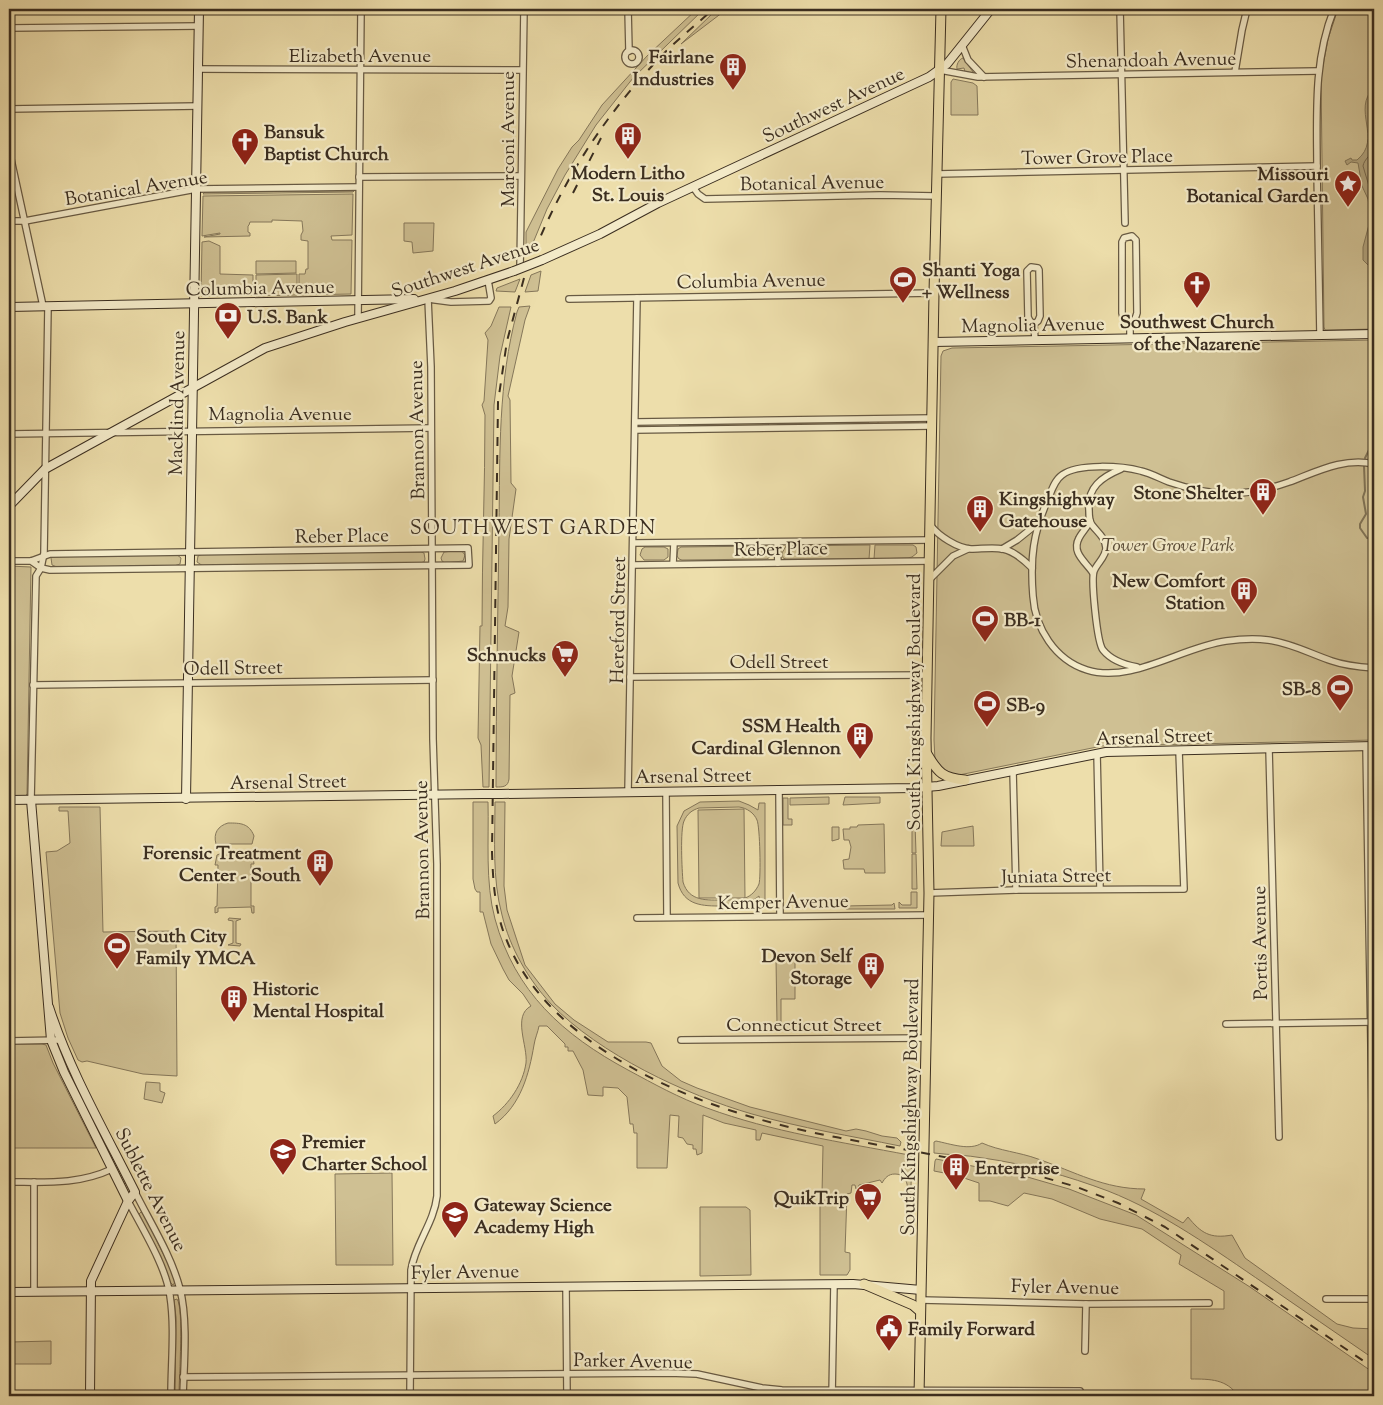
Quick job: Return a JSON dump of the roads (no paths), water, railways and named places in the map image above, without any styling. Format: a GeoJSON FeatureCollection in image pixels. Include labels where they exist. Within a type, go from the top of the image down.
{"type":"FeatureCollection","features":[{"type":"Feature","properties":{"kind":"main road","name":"South Kingshighway Boulevard"},"geometry":{"type":"LineString","coordinates":[[919,1394],[929,915],[926,753],[941,9]]}},
{"type":"Feature","properties":{"kind":"main road"},"geometry":{"type":"LineString","coordinates":[[926,753],[934,767],[941,774],[950,778],[965,780]]}},
{"type":"Feature","properties":{"kind":"main road"},"geometry":{"type":"LineString","coordinates":[[864,1284],[913,1305],[920,1311]]}},
{"type":"Feature","properties":{"kind":"street","name":"Macklind Avenue"},"geometry":{"type":"LineString","coordinates":[[186,799],[199,9]]}},
{"type":"Feature","properties":{"kind":"street"},"geometry":{"type":"LineString","coordinates":[[358,318],[362,9]]}},
{"type":"Feature","properties":{"kind":"street","name":"Marconi Avenue"},"geometry":{"type":"LineString","coordinates":[[517,270],[520,259],[524,9]]}},
{"type":"Feature","properties":{"kind":"street"},"geometry":{"type":"LineString","coordinates":[[628,52],[628,12],[633,9]]}},
{"type":"Feature","properties":{"kind":"street","name":"Southwest Avenue"},"geometry":{"type":"LineString","coordinates":[[9,506],[45,469],[270,346],[358,318],[428,299],[542,260],[590,239],[650,207],[926,79],[940,70],[991,9]]}},
{"type":"Feature","properties":{"kind":"street"},"geometry":{"type":"LineString","coordinates":[[1120,9],[1125,223]]}},
{"type":"Feature","properties":{"kind":"street"},"geometry":{"type":"LineString","coordinates":[[1235,72],[1247,9]]}},
{"type":"Feature","properties":{"kind":"street"},"geometry":{"type":"LineString","coordinates":[[1320,335],[1316,112],[1318,71],[1327,29],[1334,9]]}},
{"type":"Feature","properties":{"kind":"street"},"geometry":{"type":"LineString","coordinates":[[9,28],[199,26]]}},
{"type":"Feature","properties":{"kind":"street"},"geometry":{"type":"LineString","coordinates":[[962,45],[968,60],[984,77]]}},
{"type":"Feature","properties":{"kind":"street","name":"Elizabeth Avenue"},"geometry":{"type":"LineString","coordinates":[[198,69],[522,70]]}},
{"type":"Feature","properties":{"kind":"street","name":"Shenandoah Avenue"},"geometry":{"type":"LineString","coordinates":[[940,70],[967,76],[984,77],[1318,71]]}},
{"type":"Feature","properties":{"kind":"street"},"geometry":{"type":"LineString","coordinates":[[9,108],[198,106]]}},
{"type":"Feature","properties":{"kind":"street","name":"Sublette Avenue"},"geometry":{"type":"LineString","coordinates":[[9,150],[45,307],[44,555],[41,568],[36,576],[31,800],[51,1040],[57,1058],[158,1260],[169,1290],[172,1320],[171,1396]]}},
{"type":"Feature","properties":{"kind":"street","name":"Tower Grove Place"},"geometry":{"type":"LineString","coordinates":[[937,174],[1317,166]]}},
{"type":"Feature","properties":{"kind":"street"},"geometry":{"type":"LineString","coordinates":[[359,177],[520,176]]}},
{"type":"Feature","properties":{"kind":"street","name":"Botanical Avenue"},"geometry":{"type":"LineString","coordinates":[[9,221],[25,221],[196,189],[359,187]]}},
{"type":"Feature","properties":{"kind":"street","name":"Botanical Avenue"},"geometry":{"type":"LineString","coordinates":[[693,187],[705,199],[880,195],[936,196]]}},
{"type":"Feature","properties":{"kind":"street"},"geometry":{"type":"LineString","coordinates":[[1130,323],[1135,319],[1137,313],[1136,240],[1132,236],[1124,238],[1122,242],[1122,313],[1123,317],[1130,323],[1130,338]]}},
{"type":"Feature","properties":{"kind":"street"},"geometry":{"type":"LineString","coordinates":[[1034,324],[1040,319],[1040,270],[1031,267],[1027,271],[1028,317],[1030,322],[1034,324],[1035,340]]}},
{"type":"Feature","properties":{"kind":"street","name":"Columbia Avenue"},"geometry":{"type":"LineString","coordinates":[[9,307],[428,299],[451,302],[489,301],[491,298],[488,280]]}},
{"type":"Feature","properties":{"kind":"street","name":"Columbia Avenue"},"geometry":{"type":"LineString","coordinates":[[569,298],[934,294]]}},
{"type":"Feature","properties":{"kind":"street","name":"Hereford Street"},"geometry":{"type":"LineString","coordinates":[[628,792],[638,298]]}},
{"type":"Feature","properties":{"kind":"street","name":"Brannon Avenue"},"geometry":{"type":"LineString","coordinates":[[410,1396],[411,1270],[414,1257],[431,1219],[437,1196],[436,795],[433,739],[431,428],[428,299]]}},
{"type":"Feature","properties":{"kind":"street","name":"Magnolia Avenue"},"geometry":{"type":"LineString","coordinates":[[933,342],[1374,334]]}},
{"type":"Feature","properties":{"kind":"street"},"geometry":{"type":"LineString","coordinates":[[773,420],[773,428]]}},
{"type":"Feature","properties":{"kind":"street"},"geometry":{"type":"LineString","coordinates":[[635,422],[773,420],[932,422]]}},
{"type":"Feature","properties":{"kind":"street"},"geometry":{"type":"LineString","coordinates":[[635,430],[773,428],[932,422]]}},
{"type":"Feature","properties":{"kind":"street","name":"Magnolia Avenue"},"geometry":{"type":"LineString","coordinates":[[9,434],[431,428]]}},
{"type":"Feature","properties":{"kind":"street"},"geometry":{"type":"LineString","coordinates":[[1374,464],[1361,462],[1346,463],[1263,490],[1228,494],[1193,490],[1145,472],[1123,468],[1104,467],[1071,470],[1061,475],[1054,485],[1037,523],[1032,568],[1034,606],[1038,623],[1051,645],[1076,666],[1094,672],[1111,673],[1139,668],[1204,646],[1226,641],[1256,639],[1280,642],[1345,665],[1374,668]]}},
{"type":"Feature","properties":{"kind":"street"},"geometry":{"type":"LineString","coordinates":[[1093,573],[1080,557],[1077,547],[1079,537],[1090,521],[1089,499],[1092,491],[1104,478],[1123,468]]}},
{"type":"Feature","properties":{"kind":"street"},"geometry":{"type":"LineString","coordinates":[[1090,521],[1102,535],[1106,545],[1104,554],[1093,573],[1097,632],[1102,650],[1120,662],[1139,668]]}},
{"type":"Feature","properties":{"kind":"street"},"geometry":{"type":"LineString","coordinates":[[1002,549],[1017,540],[1037,523]]}},
{"type":"Feature","properties":{"kind":"street"},"geometry":{"type":"LineString","coordinates":[[930,526],[942,536],[968,548],[1002,549],[1018,556],[1032,568]]}},
{"type":"Feature","properties":{"kind":"street","name":"Reber Place"},"geometry":{"type":"LineString","coordinates":[[633,543],[930,540]]}},
{"type":"Feature","properties":{"kind":"street"},"geometry":{"type":"LineString","coordinates":[[777,542],[778,563]]}},
{"type":"Feature","properties":{"kind":"street"},"geometry":{"type":"LineString","coordinates":[[673,564],[674,543]]}},
{"type":"Feature","properties":{"kind":"street","name":"Reber Place"},"geometry":{"type":"LineString","coordinates":[[9,561],[32,561],[50,554],[468,548],[469,565],[50,570],[41,568]]}},
{"type":"Feature","properties":{"kind":"street"},"geometry":{"type":"LineString","coordinates":[[929,580],[953,556],[968,548]]}},
{"type":"Feature","properties":{"kind":"street"},"geometry":{"type":"LineString","coordinates":[[32,561],[41,568]]}},
{"type":"Feature","properties":{"kind":"street","name":"Reber Place"},"geometry":{"type":"LineString","coordinates":[[632,565],[930,561]]}},
{"type":"Feature","properties":{"kind":"street","name":"Odell Street"},"geometry":{"type":"LineString","coordinates":[[630,677],[928,675]]}},
{"type":"Feature","properties":{"kind":"street","name":"Odell Street"},"geometry":{"type":"LineString","coordinates":[[33,685],[433,680]]}},
{"type":"Feature","properties":{"kind":"street","name":"Arsenal Street"},"geometry":{"type":"LineString","coordinates":[[9,800],[779,791],[927,787],[1096,753],[1374,746]]}},
{"type":"Feature","properties":{"kind":"street"},"geometry":{"type":"LineString","coordinates":[[1366,747],[1367,841],[1372,940],[1374,1223]]}},
{"type":"Feature","properties":{"kind":"street","name":"Portis Avenue"},"geometry":{"type":"LineString","coordinates":[[1269,749],[1279,1137]]}},
{"type":"Feature","properties":{"kind":"street","name":"Juniata Street"},"geometry":{"type":"LineString","coordinates":[[929,894],[1016,890],[1184,889],[1179,751]]}},
{"type":"Feature","properties":{"kind":"street"},"geometry":{"type":"LineString","coordinates":[[1096,753],[1100,889]]}},
{"type":"Feature","properties":{"kind":"street"},"geometry":{"type":"LineString","coordinates":[[1013,771],[1016,890]]}},
{"type":"Feature","properties":{"kind":"street"},"geometry":{"type":"LineString","coordinates":[[779,791],[780,916]]}},
{"type":"Feature","properties":{"kind":"street"},"geometry":{"type":"LineString","coordinates":[[666,792],[667,917]]}},
{"type":"Feature","properties":{"kind":"street"},"geometry":{"type":"LineString","coordinates":[[1367,841],[1374,841]]}},
{"type":"Feature","properties":{"kind":"street","name":"Kemper Avenue"},"geometry":{"type":"LineString","coordinates":[[637,918],[929,915]]}},
{"type":"Feature","properties":{"kind":"street","name":"Sublette Avenue"},"geometry":{"type":"LineString","coordinates":[[49,1007],[60,1040],[172,1265],[180,1290],[183,1319],[183,1396]]}},
{"type":"Feature","properties":{"kind":"street"},"geometry":{"type":"LineString","coordinates":[[1226,1024],[1372,1022]]}},
{"type":"Feature","properties":{"kind":"street","name":"Connecticut Street"},"geometry":{"type":"LineString","coordinates":[[681,1040],[927,1038]]}},
{"type":"Feature","properties":{"kind":"street"},"geometry":{"type":"LineString","coordinates":[[9,1041],[60,1040]]}},
{"type":"Feature","properties":{"kind":"street"},"geometry":{"type":"LineString","coordinates":[[9,1182],[77,1181],[112,1169]]}},
{"type":"Feature","properties":{"kind":"street"},"geometry":{"type":"LineString","coordinates":[[34,1182],[34,1292]]}},
{"type":"Feature","properties":{"kind":"street"},"geometry":{"type":"LineString","coordinates":[[90,1396],[90,1291],[93,1277],[128,1200],[135,1192]]}},
{"type":"Feature","properties":{"kind":"street"},"geometry":{"type":"LineString","coordinates":[[832,1394],[834,1284]]}},
{"type":"Feature","properties":{"kind":"street","name":"Fyler Avenue"},"geometry":{"type":"LineString","coordinates":[[9,1292],[834,1284],[864,1284],[920,1290]]}},
{"type":"Feature","properties":{"kind":"street"},"geometry":{"type":"LineString","coordinates":[[566,1286],[567,1396]]}},
{"type":"Feature","properties":{"kind":"street"},"geometry":{"type":"LineString","coordinates":[[1326,1299],[1374,1299]]}},
{"type":"Feature","properties":{"kind":"street","name":"Fyler Avenue"},"geometry":{"type":"LineString","coordinates":[[921,1300],[1086,1304],[1209,1303]]}},
{"type":"Feature","properties":{"kind":"street"},"geometry":{"type":"LineString","coordinates":[[1085,1351],[1086,1304]]}},
{"type":"Feature","properties":{"kind":"street","name":"Parker Avenue"},"geometry":{"type":"LineString","coordinates":[[183,1377],[687,1374],[762,1388],[832,1394],[1080,1391]]}},
{"type":"Feature","properties":{"kind":"water"},"geometry":{"type":"Polygon","coordinates":[[[1374,88],[1374,284],[1369,266],[1363,260],[1363,247],[1371,217],[1368,199],[1362,186],[1358,163],[1351,162],[1347,165],[1345,161],[1351,158],[1352,160],[1357,160],[1364,152],[1368,134],[1365,105],[1368,96],[1374,88]]]}},
{"type":"Feature","properties":{"kind":"waterway"},"geometry":{"type":"LineString","coordinates":[[1365,458],[1374,440]]}},
{"type":"Feature","properties":{"kind":"waterway"},"geometry":{"type":"LineString","coordinates":[[1364,466],[1365,491],[1363,497],[1366,514],[1360,524],[1360,528],[1367,538],[1372,539],[1370,552],[1374,561]]}},
{"type":"Feature","properties":{"kind":"railway"},"geometry":{"type":"LineString","coordinates":[[534,252],[570,177],[616,109],[659,58],[713,9]]}},
{"type":"Feature","properties":{"kind":"railway"},"geometry":{"type":"LineString","coordinates":[[573,193],[601,138]]}},
{"type":"Feature","properties":{"kind":"railway"},"geometry":{"type":"LineString","coordinates":[[524,278],[507,341],[498,402],[492,852],[497,909],[507,941],[525,975],[550,1006],[580,1033],[614,1057],[688,1095],[725,1109],[799,1129],[1039,1176],[1077,1187],[1118,1203],[1165,1227],[1374,1368]]}},
{"type":"Feature","properties":{"kind":"place","name":"Fairlane Industries"},"geometry":{"type":"Point","coordinates":[733,91]}},
{"type":"Feature","properties":{"kind":"place","name":"Modern Litho St. Louis"},"geometry":{"type":"Point","coordinates":[628,160]}},
{"type":"Feature","properties":{"kind":"place","name":"Bansuk Baptist Church"},"geometry":{"type":"Point","coordinates":[245,166]}},
{"type":"Feature","properties":{"kind":"place","name":"Missouri Botanical Garden"},"geometry":{"type":"Point","coordinates":[1348,208]}},
{"type":"Feature","properties":{"kind":"place","name":"Shanti Yoga + Wellness"},"geometry":{"type":"Point","coordinates":[903,304]}},
{"type":"Feature","properties":{"kind":"place","name":"Southwest Church of the Nazarene"},"geometry":{"type":"Point","coordinates":[1197,309]}},
{"type":"Feature","properties":{"kind":"place","name":"U.S. Bank"},"geometry":{"type":"Point","coordinates":[228,340]}},
{"type":"Feature","properties":{"kind":"place","name":"Stone Shelter"},"geometry":{"type":"Point","coordinates":[1263,516]}},
{"type":"Feature","properties":{"kind":"place","name":"Kingshighway Gatehouse"},"geometry":{"type":"Point","coordinates":[980,533]}},
{"type":"Feature","properties":{"kind":"place","name":"New Comfort Station"},"geometry":{"type":"Point","coordinates":[1244,615]}},
{"type":"Feature","properties":{"kind":"place","name":"BB-1"},"geometry":{"type":"Point","coordinates":[985,643]}},
{"type":"Feature","properties":{"kind":"place","name":"Schnucks"},"geometry":{"type":"Point","coordinates":[565,678]}},
{"type":"Feature","properties":{"kind":"place","name":"SB-8"},"geometry":{"type":"Point","coordinates":[1340,712]}},
{"type":"Feature","properties":{"kind":"place","name":"SB-9"},"geometry":{"type":"Point","coordinates":[987,728]}},
{"type":"Feature","properties":{"kind":"place","name":"SSM Health Cardinal Glennon"},"geometry":{"type":"Point","coordinates":[860,760]}},
{"type":"Feature","properties":{"kind":"place","name":"Forensic Treatment Center - South"},"geometry":{"type":"Point","coordinates":[320,887]}},
{"type":"Feature","properties":{"kind":"place","name":"South City Family YMCA"},"geometry":{"type":"Point","coordinates":[117,970]}},
{"type":"Feature","properties":{"kind":"place","name":"Devon Self Storage"},"geometry":{"type":"Point","coordinates":[871,990]}},
{"type":"Feature","properties":{"kind":"place","name":"Historic Mental Hospital"},"geometry":{"type":"Point","coordinates":[234,1023]}},
{"type":"Feature","properties":{"kind":"place","name":"Premier Charter School"},"geometry":{"type":"Point","coordinates":[283,1176]}},
{"type":"Feature","properties":{"kind":"place","name":"Enterprise"},"geometry":{"type":"Point","coordinates":[956,1191]}},
{"type":"Feature","properties":{"kind":"place","name":"QuikTrip"},"geometry":{"type":"Point","coordinates":[868,1221]}},
{"type":"Feature","properties":{"kind":"place","name":"Gateway Science Academy High"},"geometry":{"type":"Point","coordinates":[455,1239]}},
{"type":"Feature","properties":{"kind":"place","name":"Family Forward"},"geometry":{"type":"Point","coordinates":[889,1352]}},
{"type":"Feature","properties":{"kind":"district","name":"SOUTHWEST GARDEN"},"geometry":{"type":"Point","coordinates":[533,527]}},
{"type":"Feature","properties":{"kind":"park label","name":"Tower Grove Park"},"geometry":{"type":"Point","coordinates":[1168,544]}}]}
